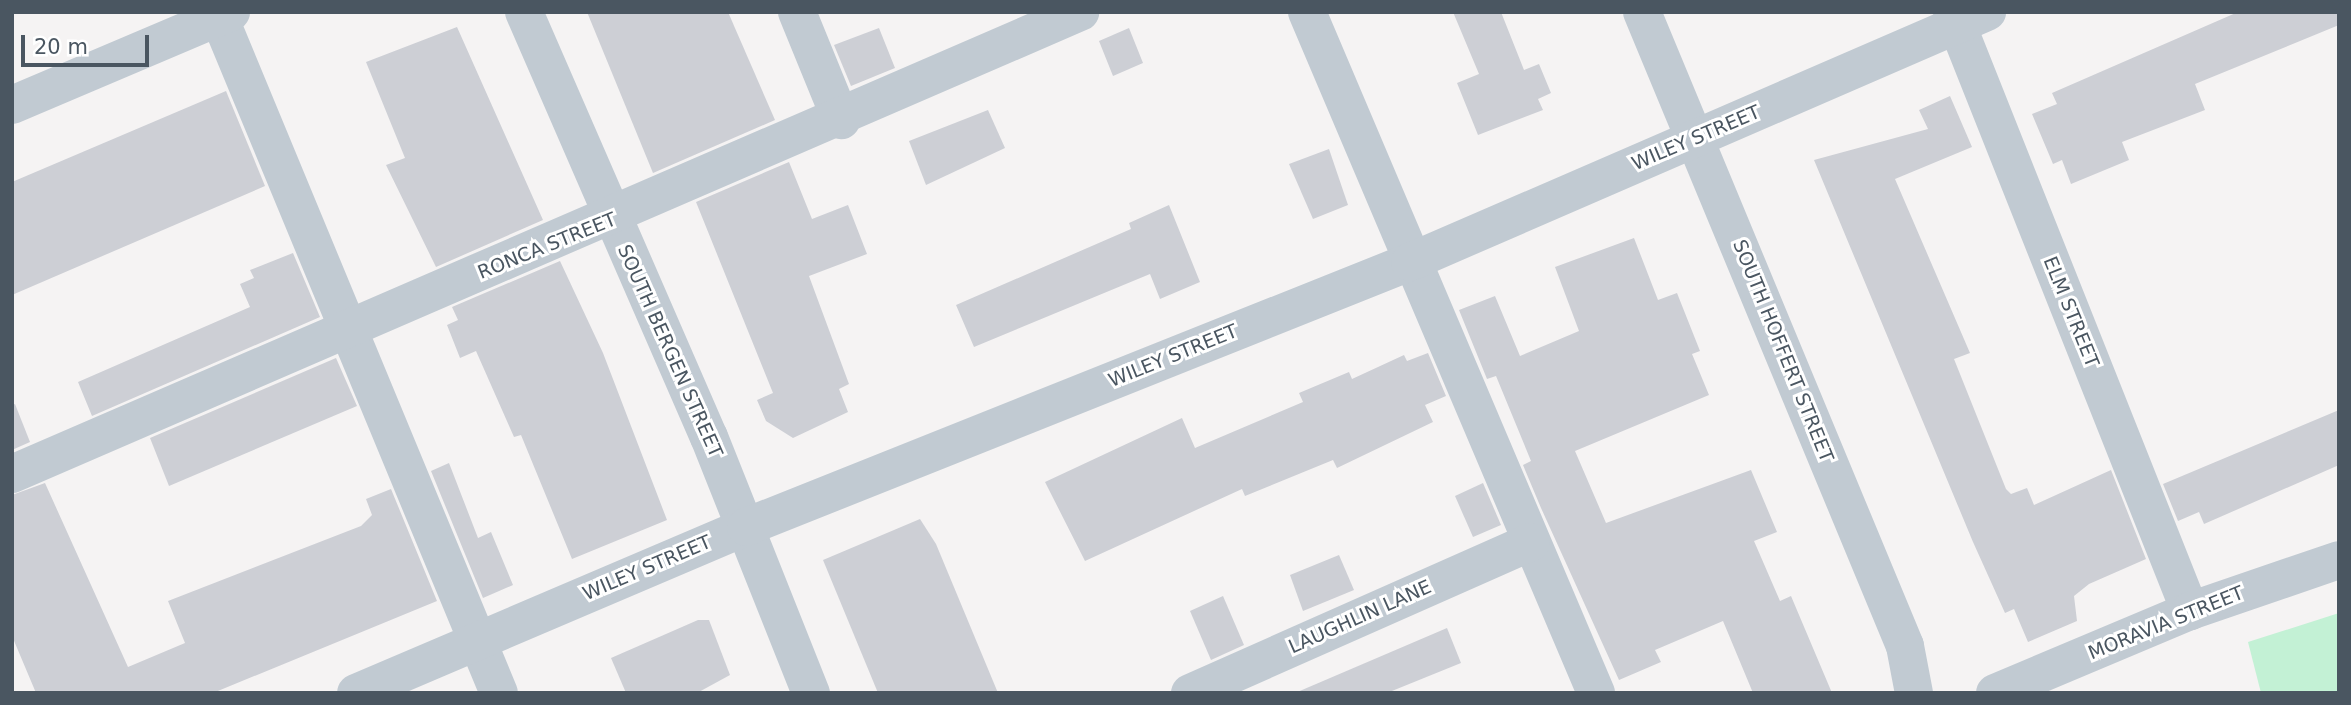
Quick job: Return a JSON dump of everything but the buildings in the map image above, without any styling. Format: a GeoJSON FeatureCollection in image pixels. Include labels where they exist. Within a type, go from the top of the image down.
{"type":"FeatureCollection","features":[{"type":"Feature","properties":{"kind":"street","name":"SOUTH BERGEN STREET"},"geometry":{"type":"LineString","coordinates":[[524,12],[746,527],[811,693]]}},
{"type":"Feature","properties":{"kind":"street"},"geometry":{"type":"LineString","coordinates":[[797,12],[841,120]]}},
{"type":"Feature","properties":{"kind":"street","name":"RONCA STREET"},"geometry":{"type":"LineString","coordinates":[[12,474],[346,329],[841,120],[1080,12]]}},
{"type":"Feature","properties":{"kind":"street"},"geometry":{"type":"LineString","coordinates":[[1307,12],[1410,262],[1596,693]]}},
{"type":"Feature","properties":{"kind":"street","name":"SOUTH HOFFERT STREET"},"geometry":{"type":"LineString","coordinates":[[1642,12],[1905,646],[1914,693]]}},
{"type":"Feature","properties":{"kind":"street"},"geometry":{"type":"LineString","coordinates":[[12,105],[222,14],[346,329],[499,693]]}},
{"type":"Feature","properties":{"kind":"street","name":"WILEY STREET"},"geometry":{"type":"LineString","coordinates":[[356,693],[477,639],[746,527],[1410,262],[1695,139],[1965,17]]}},
{"type":"Feature","properties":{"kind":"street","name":"ELM STREET"},"geometry":{"type":"LineString","coordinates":[[1965,17],[2190,611]]}},
{"type":"Feature","properties":{"kind":"street","name":"LAUGHLIN LANE"},"geometry":{"type":"LineString","coordinates":[[1190,693],[1531,542]]}},
{"type":"Feature","properties":{"kind":"street","name":"MORAVIA STREET"},"geometry":{"type":"LineString","coordinates":[[1995,693],[2190,611],[2339,560]]}},
{"type":"Feature","properties":{"kind":"green space"},"geometry":{"type":"Polygon","coordinates":[[[2339,613],[2339,693],[2261,693],[2248,642],[2339,613]]]}}]}
